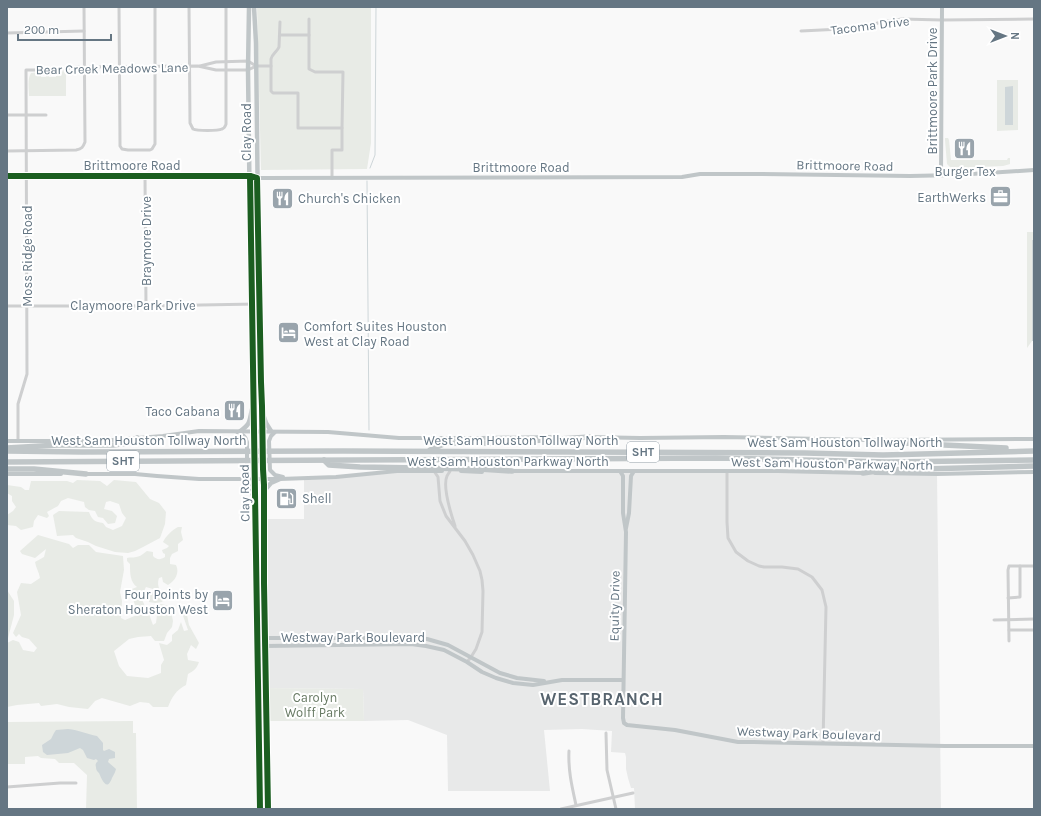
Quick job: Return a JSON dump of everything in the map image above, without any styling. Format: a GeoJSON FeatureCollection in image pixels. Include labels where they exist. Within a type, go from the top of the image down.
{"type":"FeatureCollection","features":[{"type":"Feature","properties":{"kind":"highway"},"geometry":{"type":"LineString","coordinates":[[428,451],[446,443],[590,437]]}},
{"type":"Feature","properties":{"kind":"highway"},"geometry":{"type":"LineString","coordinates":[[7,448],[58,445],[113,445],[129,443],[137,438]]}},
{"type":"Feature","properties":{"kind":"highway"},"geometry":{"type":"LineString","coordinates":[[867,440],[1006,448],[1008,451]]}},
{"type":"Feature","properties":{"kind":"highway","name":"West Sam Houston Tollway North"},"geometry":{"type":"LineString","coordinates":[[7,451],[428,451],[805,453],[883,455],[1034,451]]}},
{"type":"Feature","properties":{"kind":"highway","name":"West Sam Houston Tollway North"},"geometry":{"type":"LineString","coordinates":[[7,462],[751,458],[887,462],[1034,460]]}},
{"type":"Feature","properties":{"kind":"highway"},"geometry":{"type":"LineString","coordinates":[[324,460],[329,465],[360,467],[512,471]]}},
{"type":"Feature","properties":{"kind":"highway"},"geometry":{"type":"LineString","coordinates":[[863,473],[884,470],[1034,466]]}},
{"type":"Feature","properties":{"kind":"highway"},"geometry":{"type":"LineString","coordinates":[[7,468],[86,474]]}},
{"type":"Feature","properties":{"kind":"main road","name":"Clay Road"},"geometry":{"type":"LineString","coordinates":[[249,7],[248,70],[250,240],[260,809]]}},
{"type":"Feature","properties":{"kind":"main road","name":"Clay Road"},"geometry":{"type":"LineString","coordinates":[[254,7],[256,43],[260,364],[264,479],[263,533],[268,809]]}},
{"type":"Feature","properties":{"kind":"main road","name":"Brittmoore Park Drive"},"geometry":{"type":"LineString","coordinates":[[941,175],[942,7]]}},
{"type":"Feature","properties":{"kind":"main road"},"geometry":{"type":"LineString","coordinates":[[249,116],[257,116]]}},
{"type":"Feature","properties":{"kind":"main road","name":"Brittmoore Road"},"geometry":{"type":"LineString","coordinates":[[7,176],[250,176],[257,178],[332,178],[682,177],[700,174],[794,174],[867,176],[941,175],[1034,170]]}},
{"type":"Feature","properties":{"kind":"main road"},"geometry":{"type":"LineString","coordinates":[[250,240],[258,239]]}},
{"type":"Feature","properties":{"kind":"main road"},"geometry":{"type":"LineString","coordinates":[[252,364],[260,364]]}},
{"type":"Feature","properties":{"kind":"main road"},"geometry":{"type":"LineString","coordinates":[[237,432],[247,427],[249,423],[253,400]]}},
{"type":"Feature","properties":{"kind":"main road"},"geometry":{"type":"LineString","coordinates":[[262,406],[264,418],[273,431],[269,441],[270,470],[275,475],[287,479]]}},
{"type":"Feature","properties":{"kind":"main road","name":"West Sam Houston Parkway North"},"geometry":{"type":"LineString","coordinates":[[7,441],[100,441],[199,431],[328,432],[405,438],[468,439],[590,437],[724,437],[867,440],[956,438],[1034,439]]}},
{"type":"Feature","properties":{"kind":"main road"},"geometry":{"type":"LineString","coordinates":[[237,432],[242,435],[247,442],[247,470],[242,479],[249,485],[255,499]]}},
{"type":"Feature","properties":{"kind":"main road","name":"West Sam Houston Parkway North"},"geometry":{"type":"LineString","coordinates":[[7,474],[135,474],[185,478],[287,479],[336,477],[397,471],[778,471],[937,474],[1034,472]]}},
{"type":"Feature","properties":{"kind":"main road","name":"Equity Drive"},"geometry":{"type":"LineString","coordinates":[[620,471],[623,476],[623,513],[626,532]]}},
{"type":"Feature","properties":{"kind":"main road","name":"Equity Drive"},"geometry":{"type":"LineString","coordinates":[[623,680],[626,532],[629,512],[631,476],[634,471]]}},
{"type":"Feature","properties":{"kind":"main road"},"geometry":{"type":"LineString","coordinates":[[264,490],[271,483],[280,479]]}},
{"type":"Feature","properties":{"kind":"main road"},"geometry":{"type":"LineString","coordinates":[[256,533],[263,533]]}},
{"type":"Feature","properties":{"kind":"main road"},"geometry":{"type":"LineString","coordinates":[[256,583],[264,583]]}},
{"type":"Feature","properties":{"kind":"main road","name":"Westway Park Boulevard"},"geometry":{"type":"LineString","coordinates":[[258,642],[265,638],[427,639],[448,645],[500,673],[518,678],[548,682]]}},
{"type":"Feature","properties":{"kind":"main road","name":"Westway Park Boulevard"},"geometry":{"type":"LineString","coordinates":[[258,642],[265,646],[411,644],[426,646],[444,650],[482,672],[513,683],[533,685],[562,680],[623,680],[623,718],[624,723],[627,725],[683,731],[738,742],[863,745],[1034,746]]}},
{"type":"Feature","properties":{"kind":"main road"},"geometry":{"type":"LineString","coordinates":[[259,726],[266,726]]}},
{"type":"Feature","properties":{"kind":"main road"},"geometry":{"type":"LineString","coordinates":[[260,771],[267,771]]}},
{"type":"Feature","properties":{"kind":"street"},"geometry":{"type":"LineString","coordinates":[[7,151],[76,150],[84,146],[84,7]]}},
{"type":"Feature","properties":{"kind":"street"},"geometry":{"type":"LineString","coordinates":[[119,7],[120,146],[125,150],[150,150],[155,144],[155,7]]}},
{"type":"Feature","properties":{"kind":"street"},"geometry":{"type":"LineString","coordinates":[[189,7],[191,126],[195,130],[222,130],[226,124],[226,7]]}},
{"type":"Feature","properties":{"kind":"street"},"geometry":{"type":"LineString","coordinates":[[309,19],[309,69],[315,72],[343,72],[342,150],[332,150],[332,178]]}},
{"type":"Feature","properties":{"kind":"street","name":"Tacoma Drive"},"geometry":{"type":"LineString","coordinates":[[801,31],[854,29],[894,20],[1034,19]]}},
{"type":"Feature","properties":{"kind":"street"},"geometry":{"type":"LineString","coordinates":[[280,22],[279,47],[271,57],[270,89],[275,93],[298,93],[298,128],[342,128]]}},
{"type":"Feature","properties":{"kind":"street"},"geometry":{"type":"LineString","coordinates":[[7,33],[84,31]]}},
{"type":"Feature","properties":{"kind":"street"},"geometry":{"type":"LineString","coordinates":[[280,35],[309,35]]}},
{"type":"Feature","properties":{"kind":"street"},"geometry":{"type":"LineString","coordinates":[[248,61],[256,66],[270,66]]}},
{"type":"Feature","properties":{"kind":"street","name":"Bear Creek Meadows Lane"},"geometry":{"type":"LineString","coordinates":[[26,70],[55,70],[85,67],[198,66],[216,62],[248,61]]}},
{"type":"Feature","properties":{"kind":"street","name":"Bear Creek Meadows Lane"},"geometry":{"type":"LineString","coordinates":[[198,66],[216,70],[248,70],[256,66]]}},
{"type":"Feature","properties":{"kind":"street","name":"Moss Ridge Road"},"geometry":{"type":"LineString","coordinates":[[18,441],[18,404],[27,374],[26,70]]}},
{"type":"Feature","properties":{"kind":"street"},"geometry":{"type":"LineString","coordinates":[[7,115],[46,115]]}},
{"type":"Feature","properties":{"kind":"street","name":"Braymore Drive"},"geometry":{"type":"LineString","coordinates":[[145,176],[146,306]]}},
{"type":"Feature","properties":{"kind":"street","name":"Claymoore Park Drive"},"geometry":{"type":"LineString","coordinates":[[7,306],[259,304]]}},
{"type":"Feature","properties":{"kind":"street"},"geometry":{"type":"LineString","coordinates":[[434,471],[438,477],[440,501],[446,516],[474,555],[482,580],[482,632],[471,658],[467,662]]}},
{"type":"Feature","properties":{"kind":"street"},"geometry":{"type":"LineString","coordinates":[[450,471],[446,477],[447,499],[456,529]]}},
{"type":"Feature","properties":{"kind":"street"},"geometry":{"type":"LineString","coordinates":[[727,472],[728,538],[736,552],[748,561],[759,566],[798,569],[812,577],[822,590],[826,607],[823,743]]}},
{"type":"Feature","properties":{"kind":"street"},"geometry":{"type":"LineString","coordinates":[[1009,641],[1009,566],[1034,566]]}},
{"type":"Feature","properties":{"kind":"street"},"geometry":{"type":"LineString","coordinates":[[1008,598],[1020,597],[1020,566]]}},
{"type":"Feature","properties":{"kind":"street"},"geometry":{"type":"LineString","coordinates":[[994,620],[1034,619]]}},
{"type":"Feature","properties":{"kind":"street"},"geometry":{"type":"LineString","coordinates":[[1009,630],[1034,630]]}},
{"type":"Feature","properties":{"kind":"street"},"geometry":{"type":"LineString","coordinates":[[606,733],[607,770],[616,809]]}},
{"type":"Feature","properties":{"kind":"street"},"geometry":{"type":"LineString","coordinates":[[568,751],[569,772],[576,805]]}},
{"type":"Feature","properties":{"kind":"street"},"geometry":{"type":"LineString","coordinates":[[7,787],[60,783],[76,784]]}},
{"type":"Feature","properties":{"kind":"street"},"geometry":{"type":"LineString","coordinates":[[561,809],[633,793]]}},
{"type":"Feature","properties":{"kind":"shaded area"},"geometry":{"type":"Polygon","coordinates":[[[1013,86],[1013,125],[1005,125],[1005,87],[1013,86]]]}},
{"type":"Feature","properties":{"kind":"shaded area"},"geometry":{"type":"Polygon","coordinates":[[[1032,240],[1034,240],[1034,341],[1032,341],[1032,240]]]}},
{"type":"Feature","properties":{"kind":"shaded area"},"geometry":{"type":"Polygon","coordinates":[[[450,471],[669,471],[937,474],[941,809],[635,809],[634,788],[631,788],[628,778],[625,753],[611,752],[612,731],[582,729],[544,730],[550,791],[448,791],[447,735],[408,720],[364,721],[363,689],[266,688],[264,519],[304,519],[304,479],[367,474],[450,471]]]}},
{"type":"Feature","properties":{"kind":"shaded area"},"geometry":{"type":"Polygon","coordinates":[[[68,729],[97,736],[103,743],[104,751],[109,749],[115,752],[115,758],[109,759],[108,762],[116,769],[108,784],[105,783],[96,770],[96,763],[98,761],[96,759],[94,760],[87,758],[83,750],[80,748],[68,753],[47,755],[43,752],[42,745],[51,739],[56,730],[68,729]]]}},
{"type":"Feature","properties":{"kind":"green space"},"geometry":{"type":"Polygon","coordinates":[[[257,7],[371,7],[371,143],[367,169],[261,170],[257,7]]]}},
{"type":"Feature","properties":{"kind":"green space"},"geometry":{"type":"Polygon","coordinates":[[[66,71],[66,96],[29,96],[29,81],[31,73],[41,72],[41,77],[46,77],[46,75],[49,74],[49,77],[56,77],[56,72],[66,71]]]}},
{"type":"Feature","properties":{"kind":"green space"},"geometry":{"type":"Polygon","coordinates":[[[997,80],[1018,80],[1018,130],[997,131],[997,80]]]}},
{"type":"Feature","properties":{"kind":"green space"},"geometry":{"type":"Polygon","coordinates":[[[945,138],[948,138],[949,140],[951,160],[1007,160],[1010,158],[1010,164],[1003,166],[951,168],[947,164],[945,138]]]}},
{"type":"Feature","properties":{"kind":"green space"},"geometry":{"type":"Polygon","coordinates":[[[1027,232],[1034,232],[1034,240],[1032,240],[1032,341],[1027,348],[1027,232]]]}},
{"type":"Feature","properties":{"kind":"green space"},"geometry":{"type":"Polygon","coordinates":[[[77,480],[100,481],[107,486],[114,480],[136,482],[150,499],[159,503],[166,512],[165,524],[160,538],[128,553],[115,552],[96,546],[76,538],[73,535],[57,536],[53,515],[59,511],[89,512],[94,520],[103,523],[106,527],[113,530],[122,526],[126,518],[122,513],[119,504],[110,501],[106,502],[104,509],[112,511],[117,516],[115,523],[108,524],[103,518],[98,517],[95,511],[89,510],[85,507],[84,502],[68,498],[61,501],[58,506],[47,512],[49,516],[47,518],[38,515],[34,521],[33,527],[21,530],[16,526],[7,525],[7,515],[16,507],[12,501],[12,496],[7,493],[7,485],[29,490],[31,481],[67,481],[73,483],[77,480]]]}},
{"type":"Feature","properties":{"kind":"green space"},"geometry":{"type":"Polygon","coordinates":[[[178,527],[182,527],[181,532],[183,540],[178,544],[178,551],[172,554],[170,558],[170,564],[176,565],[177,568],[176,576],[168,585],[163,582],[162,577],[159,578],[158,586],[164,599],[162,602],[149,602],[149,593],[153,592],[153,589],[146,587],[144,593],[140,594],[144,605],[144,610],[142,610],[139,606],[136,608],[132,589],[137,587],[132,580],[130,574],[130,564],[127,561],[127,558],[139,556],[147,551],[153,552],[153,556],[157,559],[165,557],[162,550],[169,546],[163,542],[169,533],[178,527]]]}},
{"type":"Feature","properties":{"kind":"green space"},"geometry":{"type":"Polygon","coordinates":[[[38,535],[69,544],[73,548],[78,545],[89,545],[96,552],[123,556],[124,570],[120,592],[122,601],[121,618],[125,620],[137,615],[149,614],[153,625],[156,623],[157,615],[163,614],[161,611],[156,611],[157,606],[161,604],[170,606],[173,621],[172,627],[167,633],[164,641],[155,641],[151,636],[138,637],[129,639],[114,651],[119,666],[127,676],[148,678],[161,673],[161,665],[164,660],[159,643],[167,645],[172,641],[172,635],[178,630],[181,622],[184,631],[188,630],[181,610],[186,610],[189,625],[199,643],[196,649],[191,645],[187,654],[188,660],[199,662],[195,669],[188,674],[186,685],[175,694],[168,707],[153,707],[149,703],[140,702],[130,706],[102,698],[95,701],[88,709],[57,704],[41,706],[39,703],[7,707],[7,643],[13,640],[19,642],[23,650],[34,652],[37,648],[29,639],[22,637],[19,634],[16,637],[13,633],[21,615],[17,592],[21,583],[31,584],[40,578],[35,562],[44,557],[46,549],[35,558],[22,554],[20,551],[38,535]]]}},
{"type":"Feature","properties":{"kind":"green space"},"geometry":{"type":"Polygon","coordinates":[[[7,590],[14,601],[14,615],[7,642],[7,590]]]}},
{"type":"Feature","properties":{"kind":"green space","name":"Carolyn Wolff Park"},"geometry":{"type":"Polygon","coordinates":[[[266,688],[363,689],[364,721],[266,721],[266,688]]]}},
{"type":"Feature","properties":{"kind":"green space"},"geometry":{"type":"Polygon","coordinates":[[[133,721],[133,733],[136,733],[137,809],[86,809],[87,775],[74,763],[59,763],[55,759],[41,758],[38,756],[25,757],[25,764],[7,764],[7,722],[133,721]]]}},
{"type":"Feature","properties":{"kind":"waterway"},"geometry":{"type":"LineString","coordinates":[[370,168],[375,155],[376,7]]}},
{"type":"Feature","properties":{"kind":"waterway"},"geometry":{"type":"LineString","coordinates":[[367,181],[369,430]]}},
{"type":"Feature","properties":{"kind":"cycle path"},"geometry":{"type":"LineString","coordinates":[[7,176],[250,176],[257,178],[264,485],[264,583],[268,809]]}},
{"type":"Feature","properties":{"kind":"cycle path"},"geometry":{"type":"LineString","coordinates":[[250,176],[260,809]]}},
{"type":"Feature","properties":{"kind":"place","name":"Burger Tex"},"geometry":{"type":"Point","coordinates":[965,149]}},
{"type":"Feature","properties":{"kind":"place","name":"EarthWerks"},"geometry":{"type":"Point","coordinates":[1001,197]}},
{"type":"Feature","properties":{"kind":"place","name":"Church's Chicken"},"geometry":{"type":"Point","coordinates":[282,198]}},
{"type":"Feature","properties":{"kind":"place","name":"Comfort Suites Houston West at Clay Road"},"geometry":{"type":"Point","coordinates":[288,333]}},
{"type":"Feature","properties":{"kind":"place","name":"Taco Cabana"},"geometry":{"type":"Point","coordinates":[235,411]}},
{"type":"Feature","properties":{"kind":"place","name":"Shell"},"geometry":{"type":"Point","coordinates":[287,498]}},
{"type":"Feature","properties":{"kind":"place","name":"Four Points by Sheraton Houston West"},"geometry":{"type":"Point","coordinates":[223,601]}},
{"type":"Feature","properties":{"kind":"district","name":"WESTBRANCH"},"geometry":{"type":"Point","coordinates":[602,699]}}]}
